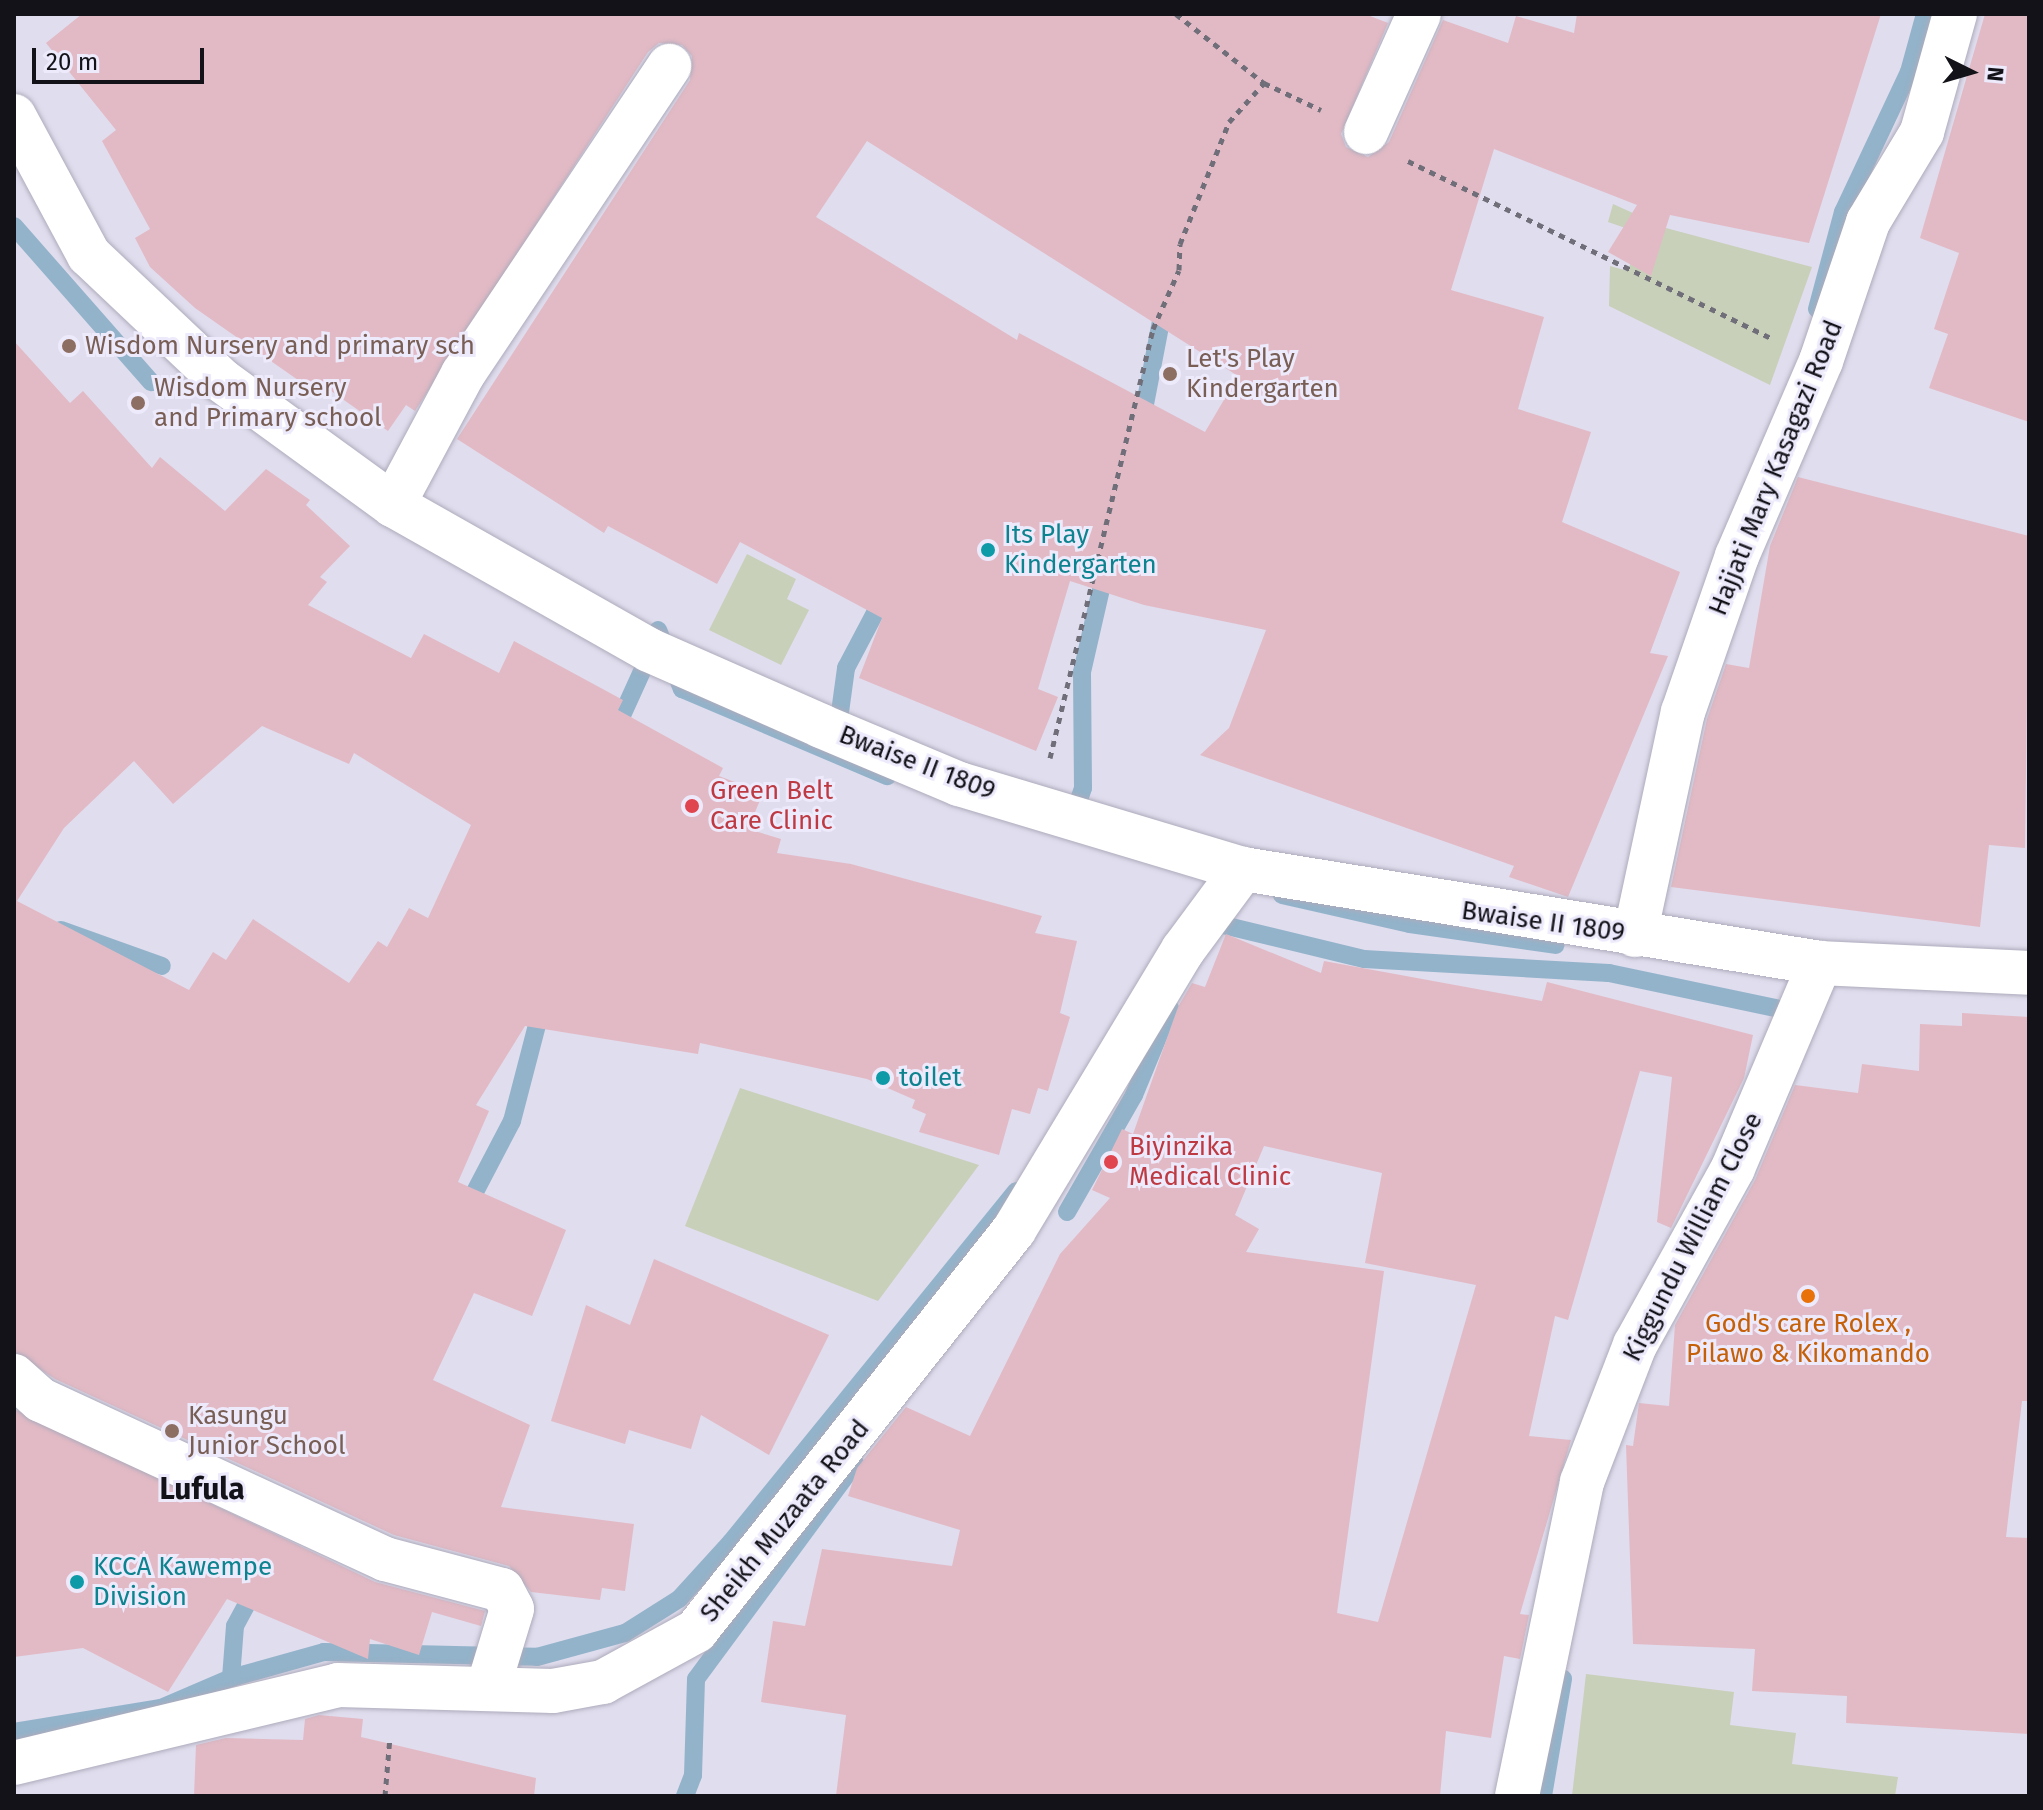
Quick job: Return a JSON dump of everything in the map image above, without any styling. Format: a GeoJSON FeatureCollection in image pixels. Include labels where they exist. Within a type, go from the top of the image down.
{"type":"FeatureCollection","features":[{"type":"Feature","properties":{"kind":"street"},"geometry":{"type":"LineString","coordinates":[[1366,132],[1419,14]]}},
{"type":"Feature","properties":{"kind":"street","name":"Hajjati Mary Kasagazi Road"},"geometry":{"type":"LineString","coordinates":[[1635,935],[1683,712],[1768,472],[1821,361],[1868,222],[1922,132],[1955,14]]}},
{"type":"Feature","properties":{"kind":"street"},"geometry":{"type":"LineString","coordinates":[[393,505],[463,374],[669,66]]}},
{"type":"Feature","properties":{"kind":"street","name":"Bwaise II 1809"},"geometry":{"type":"LineString","coordinates":[[14,116],[89,255],[221,380],[393,505],[649,650],[959,784],[1243,869],[1820,963],[2029,973]]}},
{"type":"Feature","properties":{"kind":"street","name":"Sheikh Muzaata Road"},"geometry":{"type":"LineString","coordinates":[[14,1763],[338,1685],[553,1691],[603,1682],[696,1631],[1014,1230],[1183,950],[1243,869]]}},
{"type":"Feature","properties":{"kind":"street","name":"Kiggundu William Close"},"geometry":{"type":"LineString","coordinates":[[1517,1796],[1582,1482],[1635,1345],[1733,1168],[1820,963]]}},
{"type":"Feature","properties":{"kind":"street"},"geometry":{"type":"LineString","coordinates":[[14,1376],[41,1400],[385,1559],[502,1590],[512,1609],[488,1688]]}},
{"type":"Feature","properties":{"kind":"path"},"geometry":{"type":"LineString","coordinates":[[1176,14],[1264,83],[1366,132],[1424,172],[1821,361]]}},
{"type":"Feature","properties":{"kind":"path"},"geometry":{"type":"LineString","coordinates":[[1037,805],[1153,329],[1179,270],[1180,244],[1229,122],[1264,83]]}},
{"type":"Feature","properties":{"kind":"green space"},"geometry":{"type":"Polygon","coordinates":[[[1613,204],[1666,228],[1812,267],[1770,385],[1609,306],[1610,266],[1628,271],[1640,233],[1608,222],[1613,204]]]}},
{"type":"Feature","properties":{"kind":"green space"},"geometry":{"type":"Polygon","coordinates":[[[747,554],[796,579],[787,599],[809,610],[781,665],[709,630],[747,554]]]}},
{"type":"Feature","properties":{"kind":"green space"},"geometry":{"type":"Polygon","coordinates":[[[740,1088],[979,1165],[878,1301],[685,1226],[740,1088]]]}},
{"type":"Feature","properties":{"kind":"green space"},"geometry":{"type":"Polygon","coordinates":[[[1586,1674],[1734,1692],[1730,1725],[1796,1733],[1792,1764],[1898,1777],[1895,1796],[1572,1796],[1586,1674]]]}},
{"type":"Feature","properties":{"kind":"building"},"geometry":{"type":"Polygon","coordinates":[[[82,14],[1365,14],[1388,23],[1341,134],[1346,147],[1368,157],[1389,142],[1443,20],[1508,43],[1516,16],[1574,33],[1577,14],[1881,14],[1809,243],[1670,215],[1651,276],[1608,252],[1637,205],[1494,149],[1451,290],[1544,317],[1518,409],[1591,432],[1562,522],[1680,572],[1650,653],[1668,656],[1568,897],[1509,877],[1514,866],[1200,755],[1229,728],[1266,630],[1144,605],[1070,581],[1038,689],[1058,697],[1036,751],[859,678],[882,618],[740,542],[717,584],[608,526],[604,533],[457,439],[690,80],[692,56],[682,45],[659,43],[648,52],[415,411],[406,405],[388,431],[324,386],[318,394],[195,308],[150,267],[135,238],[150,229],[102,141],[116,130],[46,43],[82,14]],[[867,141],[816,217],[1017,340],[1019,333],[1205,432],[1238,376],[867,141]]]}},
{"type":"Feature","properties":{"kind":"building"},"geometry":{"type":"Polygon","coordinates":[[[1985,14],[2029,14],[2029,422],[1929,388],[1948,334],[1934,329],[1959,253],[1920,238],[1985,14]]]}},
{"type":"Feature","properties":{"kind":"building"},"geometry":{"type":"Polygon","coordinates":[[[14,341],[70,403],[83,391],[152,468],[160,457],[225,511],[266,469],[310,500],[306,505],[350,546],[320,577],[327,582],[308,605],[411,658],[424,634],[499,673],[514,641],[623,700],[618,710],[723,768],[719,776],[763,793],[748,829],[781,839],[777,853],[851,864],[1042,916],[1035,933],[1077,941],[1060,1013],[1070,1017],[1048,1091],[1038,1088],[1030,1114],[1012,1109],[999,1155],[919,1132],[926,1114],[912,1108],[915,1100],[867,1079],[700,1043],[698,1054],[525,1026],[476,1105],[489,1111],[458,1182],[566,1230],[532,1316],[474,1293],[433,1380],[530,1425],[501,1507],[634,1524],[625,1591],[602,1588],[600,1600],[531,1592],[509,1566],[394,1535],[55,1379],[14,1352],[14,341]],[[262,726],[173,804],[134,761],[64,828],[17,901],[189,990],[213,952],[226,960],[253,919],[349,983],[378,941],[387,947],[409,908],[428,918],[471,825],[354,753],[349,764],[262,726]]]}},
{"type":"Feature","properties":{"kind":"building"},"geometry":{"type":"Polygon","coordinates":[[[1798,477],[2029,536],[2025,848],[1989,845],[1980,927],[1671,887],[1707,719],[1726,664],[1749,668],[1770,546],[1798,477]]]}},
{"type":"Feature","properties":{"kind":"building"},"geometry":{"type":"Polygon","coordinates":[[[1226,934],[1321,973],[1324,961],[1542,1001],[1547,982],[1753,1035],[1744,1078],[1671,1228],[1657,1222],[1672,1077],[1640,1071],[1568,1320],[1555,1316],[1529,1436],[1571,1440],[1520,1614],[1529,1615],[1520,1659],[1504,1656],[1491,1738],[1446,1731],[1440,1796],[836,1796],[846,1715],[761,1702],[773,1621],[805,1626],[822,1549],[952,1566],[960,1530],[848,1496],[857,1468],[906,1407],[970,1436],[1060,1254],[1110,1198],[1092,1190],[1122,1129],[1133,1134],[1178,1007],[1192,983],[1205,987],[1226,934]],[[1264,1146],[1235,1215],[1259,1229],[1246,1252],[1384,1271],[1337,1613],[1378,1622],[1476,1285],[1365,1263],[1382,1173],[1264,1146]]]}},
{"type":"Feature","properties":{"kind":"building"},"geometry":{"type":"Polygon","coordinates":[[[1962,1013],[2029,1017],[2029,1401],[2022,1401],[2006,1537],[2029,1538],[2029,1734],[1846,1723],[1847,1696],[1752,1691],[1755,1649],[1633,1644],[1626,1445],[1633,1446],[1639,1403],[1669,1406],[1675,1325],[1755,1180],[1795,1085],[1858,1093],[1862,1064],[1919,1071],[1920,1024],[1962,1026],[1962,1013]]]}},
{"type":"Feature","properties":{"kind":"building"},"geometry":{"type":"Polygon","coordinates":[[[654,1259],[829,1335],[769,1455],[701,1415],[691,1449],[629,1430],[625,1444],[551,1421],[586,1305],[630,1325],[654,1259]]]}},
{"type":"Feature","properties":{"kind":"building"},"geometry":{"type":"Polygon","coordinates":[[[14,1409],[375,1582],[485,1611],[481,1626],[432,1612],[419,1655],[370,1639],[368,1659],[227,1599],[168,1692],[83,1648],[14,1657],[14,1409]]]}},
{"type":"Feature","properties":{"kind":"building"},"geometry":{"type":"Polygon","coordinates":[[[319,1715],[363,1719],[361,1737],[536,1778],[534,1796],[194,1796],[196,1745],[226,1738],[303,1740],[305,1719],[319,1715]]]}},
{"type":"Feature","properties":{"kind":"waterway"},"geometry":{"type":"LineString","coordinates":[[1817,309],[1843,212],[1909,72],[1925,14]]}},
{"type":"Feature","properties":{"kind":"waterway"},"geometry":{"type":"LineString","coordinates":[[14,226],[151,382]]}},
{"type":"Feature","properties":{"kind":"waterway"},"geometry":{"type":"LineString","coordinates":[[1141,425],[1164,306]]}},
{"type":"Feature","properties":{"kind":"waterway"},"geometry":{"type":"LineString","coordinates":[[1072,820],[1083,788],[1082,672],[1106,567]]}},
{"type":"Feature","properties":{"kind":"waterway"},"geometry":{"type":"LineString","coordinates":[[837,734],[846,668],[885,594]]}},
{"type":"Feature","properties":{"kind":"waterway"},"geometry":{"type":"LineString","coordinates":[[658,630],[682,689],[887,776]]}},
{"type":"Feature","properties":{"kind":"waterway"},"geometry":{"type":"LineString","coordinates":[[614,733],[644,667]]}},
{"type":"Feature","properties":{"kind":"waterway"},"geometry":{"type":"LineString","coordinates":[[1282,895],[1410,924],[1555,945]]}},
{"type":"Feature","properties":{"kind":"waterway"},"geometry":{"type":"LineString","coordinates":[[1211,934],[1219,924],[1364,959],[1609,973],[1799,1013]]}},
{"type":"Feature","properties":{"kind":"waterway"},"geometry":{"type":"LineString","coordinates":[[61,930],[162,966]]}},
{"type":"Feature","properties":{"kind":"waterway"},"geometry":{"type":"LineString","coordinates":[[466,1209],[512,1121],[542,1006]]}},
{"type":"Feature","properties":{"kind":"waterway"},"geometry":{"type":"LineString","coordinates":[[1067,1212],[1134,1095],[1170,1008]]}},
{"type":"Feature","properties":{"kind":"waterway"},"geometry":{"type":"LineString","coordinates":[[231,1678],[324,1652],[537,1657],[625,1633],[679,1599],[731,1542],[1016,1191]]}},
{"type":"Feature","properties":{"kind":"waterway"},"geometry":{"type":"LineString","coordinates":[[685,1796],[693,1775],[696,1679],[855,1463]]}},
{"type":"Feature","properties":{"kind":"waterway"},"geometry":{"type":"LineString","coordinates":[[14,1732],[161,1708],[231,1678],[235,1626],[256,1587]]}},
{"type":"Feature","properties":{"kind":"waterway"},"geometry":{"type":"LineString","coordinates":[[1543,1796],[1563,1679]]}},
{"type":"Feature","properties":{"kind":"place","name":"Wisdom Nursery and primary sch"},"geometry":{"type":"Point","coordinates":[69,346]}},
{"type":"Feature","properties":{"kind":"place","name":"Let's Play Kindergarten"},"geometry":{"type":"Point","coordinates":[1170,374]}},
{"type":"Feature","properties":{"kind":"place","name":"Wisdom Nursery and Primary school"},"geometry":{"type":"Point","coordinates":[138,403]}},
{"type":"Feature","properties":{"kind":"place","name":"Its Play Kindergarten"},"geometry":{"type":"Point","coordinates":[988,550]}},
{"type":"Feature","properties":{"kind":"place","name":"Green Belt Care Clinic"},"geometry":{"type":"Point","coordinates":[692,806]}},
{"type":"Feature","properties":{"kind":"place","name":"toilet"},"geometry":{"type":"Point","coordinates":[883,1078]}},
{"type":"Feature","properties":{"kind":"place","name":"Biyinzika Medical Clinic"},"geometry":{"type":"Point","coordinates":[1111,1162]}},
{"type":"Feature","properties":{"kind":"place","name":"God's care Rolex , Pilawo & Kikomando"},"geometry":{"type":"Point","coordinates":[1808,1296]}},
{"type":"Feature","properties":{"kind":"place","name":"Kasungu Junior School"},"geometry":{"type":"Point","coordinates":[172,1431]}},
{"type":"Feature","properties":{"kind":"place","name":"KCCA Kawempe Division"},"geometry":{"type":"Point","coordinates":[77,1582]}},
{"type":"Feature","properties":{"kind":"district","name":"Lufula"},"geometry":{"type":"Point","coordinates":[202,1489]}}]}
